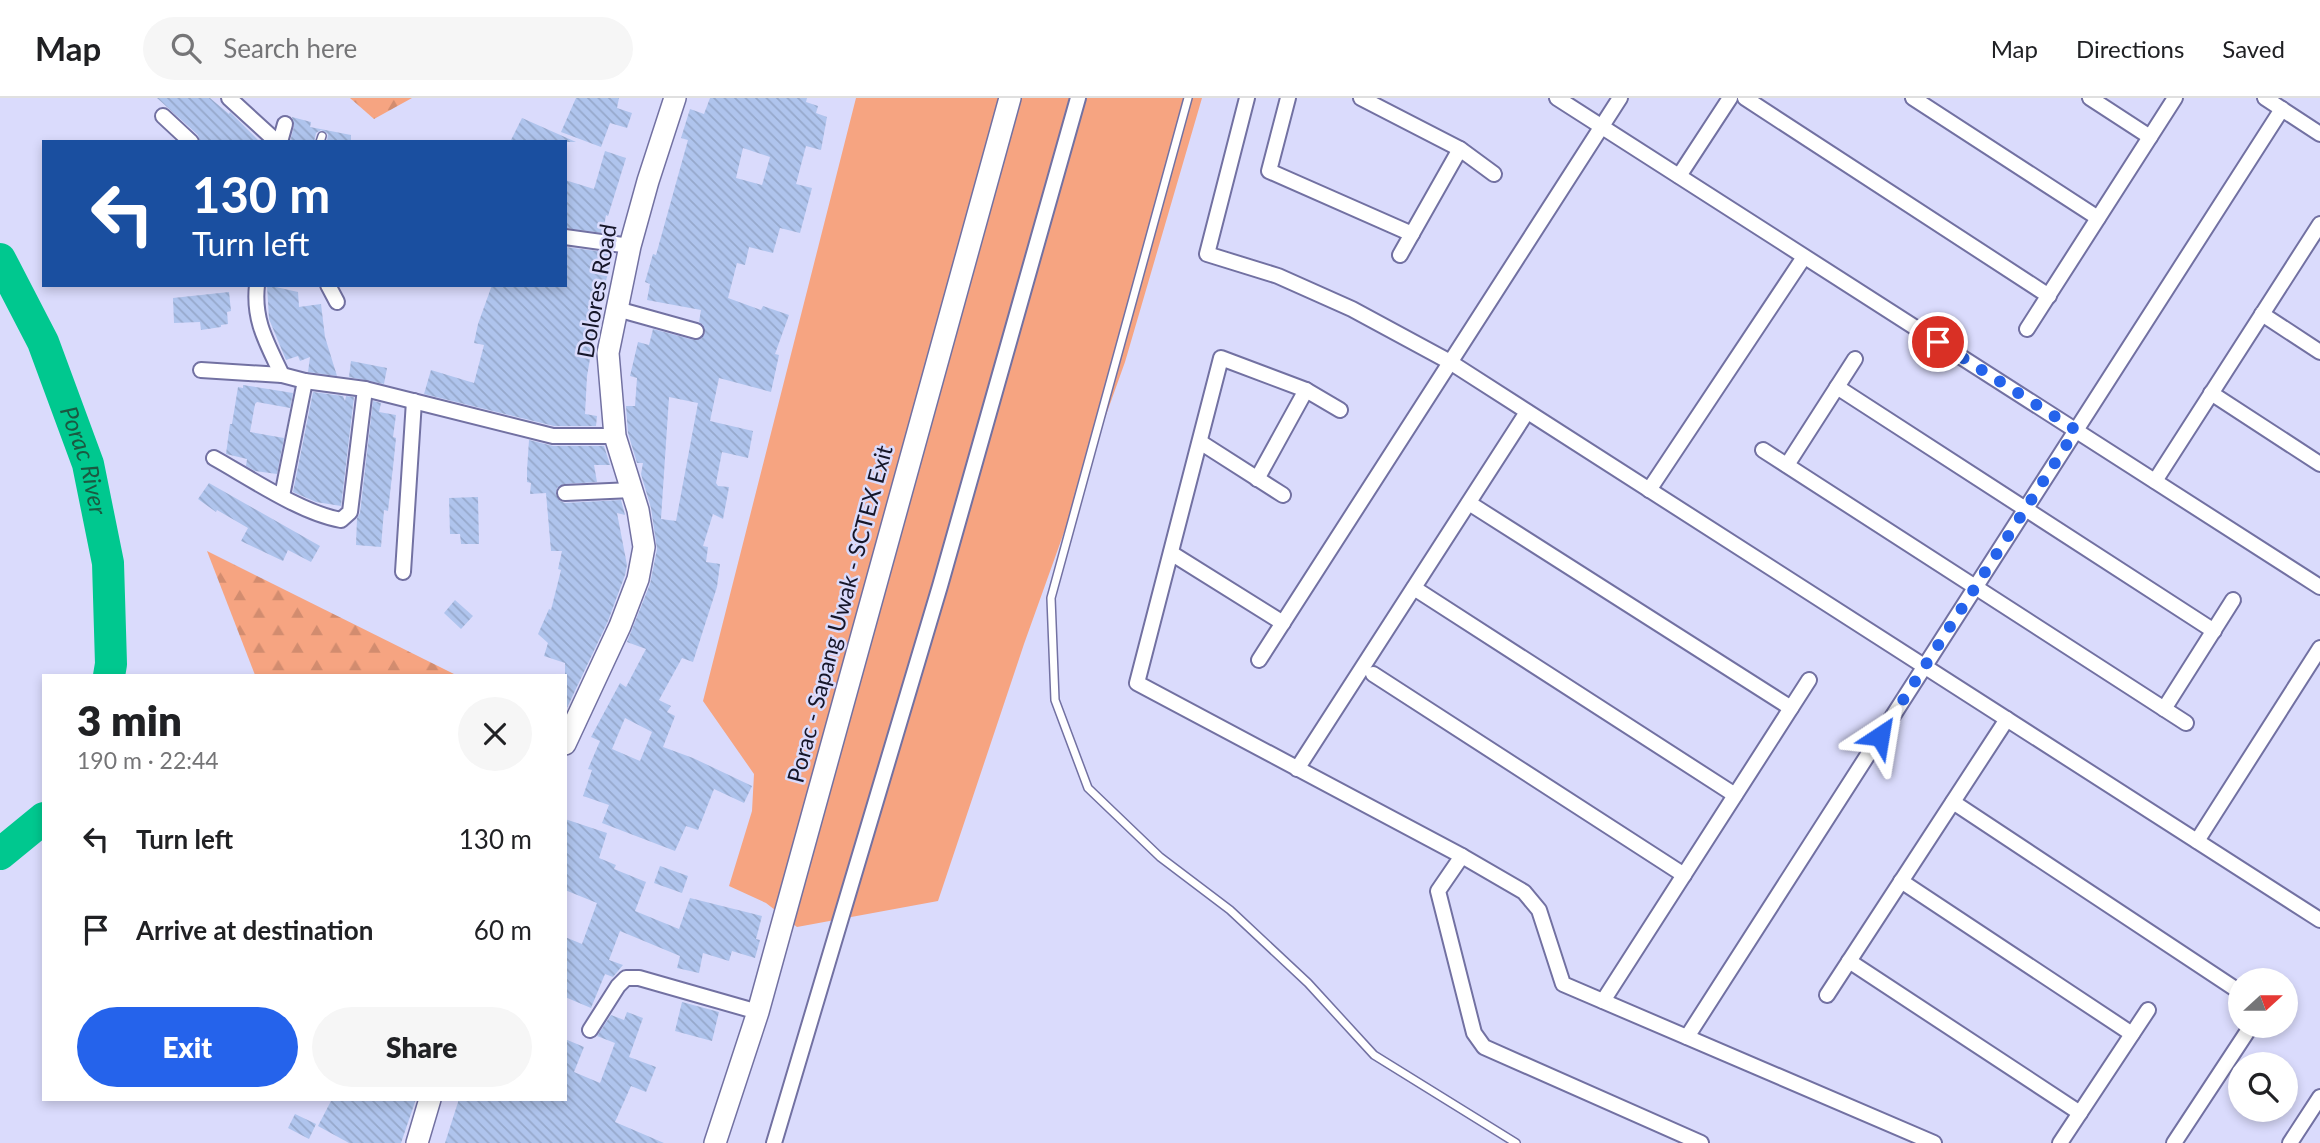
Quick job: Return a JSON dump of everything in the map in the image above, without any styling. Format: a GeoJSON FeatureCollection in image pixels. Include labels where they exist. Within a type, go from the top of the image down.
{"type":"FeatureCollection","features":[{"type":"Feature","properties":{"kind":"main road","name":"Dolores Road"},"geometry":{"type":"LineString","coordinates":[[567,740],[620,626],[638,579],[644,547],[638,510],[615,436],[608,353],[630,246],[648,181],[676,98]]}},
{"type":"Feature","properties":{"kind":"main road","name":"Porac - Sapang Uwak - SCTEX Exit"},"geometry":{"type":"LineString","coordinates":[[715,1143],[758,1012],[1010,98]]}},
{"type":"Feature","properties":{"kind":"main road"},"geometry":{"type":"LineString","coordinates":[[417,1143],[429,1101]]}},
{"type":"Feature","properties":{"kind":"street"},"geometry":{"type":"LineString","coordinates":[[229,98],[276,140]]}},
{"type":"Feature","properties":{"kind":"street"},"geometry":{"type":"LineString","coordinates":[[774,1143],[940,586],[1079,98]]}},
{"type":"Feature","properties":{"kind":"street"},"geometry":{"type":"LineString","coordinates":[[1247,98],[1207,254],[1278,276],[1352,309],[1450,362],[2320,920]]}},
{"type":"Feature","properties":{"kind":"street"},"geometry":{"type":"LineString","coordinates":[[1288,98],[1269,170],[1412,234]]}},
{"type":"Feature","properties":{"kind":"street"},"geometry":{"type":"LineString","coordinates":[[1361,98],[1460,149],[1494,174]]}},
{"type":"Feature","properties":{"kind":"street"},"geometry":{"type":"LineString","coordinates":[[1557,98],[2320,587]]}},
{"type":"Feature","properties":{"kind":"street"},"geometry":{"type":"LineString","coordinates":[[1259,660],[1620,98]]}},
{"type":"Feature","properties":{"kind":"street"},"geometry":{"type":"LineString","coordinates":[[1679,176],[1730,98]]}},
{"type":"Feature","properties":{"kind":"street"},"geometry":{"type":"LineString","coordinates":[[1745,98],[2049,296]]}},
{"type":"Feature","properties":{"kind":"street"},"geometry":{"type":"LineString","coordinates":[[1913,98],[2098,218]]}},
{"type":"Feature","properties":{"kind":"street"},"geometry":{"type":"LineString","coordinates":[[2090,98],[2150,137]]}},
{"type":"Feature","properties":{"kind":"street"},"geometry":{"type":"LineString","coordinates":[[2027,329],[2175,98]]}},
{"type":"Feature","properties":{"kind":"street"},"geometry":{"type":"LineString","coordinates":[[2264,98],[2320,134]]}},
{"type":"Feature","properties":{"kind":"street"},"geometry":{"type":"LineString","coordinates":[[1687,1037],[2281,109]]}},
{"type":"Feature","properties":{"kind":"street"},"geometry":{"type":"LineString","coordinates":[[163,116],[189,140]]}},
{"type":"Feature","properties":{"kind":"street"},"geometry":{"type":"LineString","coordinates":[[279,140],[285,124]]}},
{"type":"Feature","properties":{"kind":"street"},"geometry":{"type":"LineString","coordinates":[[1400,255],[1460,149]]}},
{"type":"Feature","properties":{"kind":"street"},"geometry":{"type":"LineString","coordinates":[[2155,481],[2262,314],[2315,242],[2320,224]]}},
{"type":"Feature","properties":{"kind":"street"},"geometry":{"type":"LineString","coordinates":[[567,237],[630,246]]}},
{"type":"Feature","properties":{"kind":"street"},"geometry":{"type":"LineString","coordinates":[[1649,489],[1804,257]]}},
{"type":"Feature","properties":{"kind":"street"},"geometry":{"type":"LineString","coordinates":[[257,287],[255,304],[259,326],[282,375]]}},
{"type":"Feature","properties":{"kind":"street"},"geometry":{"type":"LineString","coordinates":[[329,287],[337,302]]}},
{"type":"Feature","properties":{"kind":"street"},"geometry":{"type":"LineString","coordinates":[[617,309],[696,331]]}},
{"type":"Feature","properties":{"kind":"street"},"geometry":{"type":"LineString","coordinates":[[2262,314],[2320,352]]}},
{"type":"Feature","properties":{"kind":"street"},"geometry":{"type":"LineString","coordinates":[[1340,410],[1306,390],[1221,358],[1137,683],[1462,856],[1524,892],[1539,910],[1563,984],[1934,1143]]}},
{"type":"Feature","properties":{"kind":"street"},"geometry":{"type":"LineString","coordinates":[[1787,465],[1855,359]]}},
{"type":"Feature","properties":{"kind":"street"},"geometry":{"type":"LineString","coordinates":[[201,370],[282,375],[304,381],[365,389],[553,436],[615,436]]}},
{"type":"Feature","properties":{"kind":"street"},"geometry":{"type":"LineString","coordinates":[[282,496],[304,381]]}},
{"type":"Feature","properties":{"kind":"street"},"geometry":{"type":"LineString","coordinates":[[1837,387],[2214,631]]}},
{"type":"Feature","properties":{"kind":"street"},"geometry":{"type":"LineString","coordinates":[[214,458],[282,496],[330,518],[341,520],[350,512],[365,389]]}},
{"type":"Feature","properties":{"kind":"street"},"geometry":{"type":"LineString","coordinates":[[1257,479],[1306,390]]}},
{"type":"Feature","properties":{"kind":"street"},"geometry":{"type":"LineString","coordinates":[[2211,393],[2320,464]]}},
{"type":"Feature","properties":{"kind":"street"},"geometry":{"type":"LineString","coordinates":[[403,572],[414,401]]}},
{"type":"Feature","properties":{"kind":"street"},"geometry":{"type":"LineString","coordinates":[[1297,769],[1527,411]]}},
{"type":"Feature","properties":{"kind":"street"},"geometry":{"type":"LineString","coordinates":[[1200,442],[1283,495]]}},
{"type":"Feature","properties":{"kind":"street"},"geometry":{"type":"LineString","coordinates":[[1763,450],[2186,723]]}},
{"type":"Feature","properties":{"kind":"street"},"geometry":{"type":"LineString","coordinates":[[565,493],[632,490]]}},
{"type":"Feature","properties":{"kind":"street"},"geometry":{"type":"LineString","coordinates":[[1469,503],[1791,708]]}},
{"type":"Feature","properties":{"kind":"street"},"geometry":{"type":"LineString","coordinates":[[1171,553],[1283,623]]}},
{"type":"Feature","properties":{"kind":"street"},"geometry":{"type":"LineString","coordinates":[[1414,588],[1735,795]]}},
{"type":"Feature","properties":{"kind":"street"},"geometry":{"type":"LineString","coordinates":[[2164,709],[2233,600]]}},
{"type":"Feature","properties":{"kind":"street"},"geometry":{"type":"LineString","coordinates":[[2197,841],[2320,649]]}},
{"type":"Feature","properties":{"kind":"street"},"geometry":{"type":"LineString","coordinates":[[1373,674],[1684,875]]}},
{"type":"Feature","properties":{"kind":"street"},"geometry":{"type":"LineString","coordinates":[[1603,1001],[1809,680]]}},
{"type":"Feature","properties":{"kind":"street"},"geometry":{"type":"LineString","coordinates":[[1827,995],[2007,719]]}},
{"type":"Feature","properties":{"kind":"street"},"geometry":{"type":"LineString","coordinates":[[1953,802],[2228,984]]}},
{"type":"Feature","properties":{"kind":"street"},"geometry":{"type":"LineString","coordinates":[[1462,856],[1438,891],[1474,1033],[1484,1047],[1701,1143]]}},
{"type":"Feature","properties":{"kind":"street"},"geometry":{"type":"LineString","coordinates":[[1901,881],[2132,1034]]}},
{"type":"Feature","properties":{"kind":"street"},"geometry":{"type":"LineString","coordinates":[[1849,961],[2080,1113]]}},
{"type":"Feature","properties":{"kind":"street"},"geometry":{"type":"LineString","coordinates":[[590,1030],[626,978],[639,978],[758,1012]]}},
{"type":"Feature","properties":{"kind":"street"},"geometry":{"type":"LineString","coordinates":[[2060,1143],[2148,1010]]}},
{"type":"Feature","properties":{"kind":"street"},"geometry":{"type":"LineString","coordinates":[[2174,1143],[2243,1038]]}},
{"type":"Feature","properties":{"kind":"street"},"geometry":{"type":"LineString","coordinates":[[2290,1143],[2320,1097]]}},
{"type":"Feature","properties":{"kind":"lane"},"geometry":{"type":"LineString","coordinates":[[1188,98],[1051,598],[1055,700],[1088,788],[1160,858],[1230,910],[1308,983],[1374,1055],[1516,1143]]}},
{"type":"Feature","properties":{"kind":"green space"},"geometry":{"type":"Polygon","coordinates":[[[350,98],[412,98],[374,119],[350,98]]]}},
{"type":"Feature","properties":{"kind":"green space"},"geometry":{"type":"Polygon","coordinates":[[[856,98],[1202,98],[1125,362],[1024,644],[938,901],[797,927],[766,903],[729,886],[752,811],[754,774],[703,701],[856,98]]]}},
{"type":"Feature","properties":{"kind":"green space"},"geometry":{"type":"Polygon","coordinates":[[[207,551],[454,674],[255,674],[207,551]]]}},
{"type":"Feature","properties":{"kind":"building"},"geometry":{"type":"Polygon","coordinates":[[[157,98],[210,98],[229,114],[230,112],[258,140],[199,140],[198,135],[157,98]]]}},
{"type":"Feature","properties":{"kind":"building"},"geometry":{"type":"Polygon","coordinates":[[[576,98],[619,98],[617,108],[632,113],[627,128],[610,123],[601,147],[561,132],[576,98]]]}},
{"type":"Feature","properties":{"kind":"building"},"geometry":{"type":"Polygon","coordinates":[[[710,98],[807,98],[806,102],[818,106],[816,113],[827,117],[821,150],[806,146],[796,184],[812,188],[800,233],[780,228],[773,253],[749,247],[745,265],[737,263],[728,298],[761,310],[763,306],[789,315],[775,354],[779,355],[771,392],[719,378],[710,421],[753,431],[748,458],[722,452],[716,483],[718,486],[729,487],[723,519],[713,514],[703,546],[708,547],[706,562],[720,564],[717,587],[693,662],[682,658],[659,700],[671,706],[667,712],[675,716],[663,747],[752,786],[744,803],[714,789],[698,830],[686,826],[675,851],[602,823],[609,805],[583,796],[592,770],[588,769],[600,741],[591,737],[620,683],[626,687],[646,649],[627,642],[650,584],[657,549],[651,508],[641,474],[643,463],[637,463],[628,433],[626,406],[635,406],[637,378],[630,376],[638,342],[649,345],[653,329],[694,340],[702,338],[705,333],[699,322],[701,310],[647,300],[650,284],[645,282],[653,254],[656,255],[688,140],[681,138],[690,109],[704,114],[710,98]],[[743,148],[736,178],[762,185],[770,157],[743,148]],[[669,397],[661,519],[676,521],[698,403],[669,397]],[[625,718],[612,749],[640,761],[652,732],[625,718]]]}},
{"type":"Feature","properties":{"kind":"building"},"geometry":{"type":"Polygon","coordinates":[[[292,117],[311,122],[310,127],[351,135],[351,140],[327,140],[328,134],[321,130],[316,133],[314,140],[290,140],[294,126],[292,117]]]}},
{"type":"Feature","properties":{"kind":"building"},"geometry":{"type":"Polygon","coordinates":[[[522,118],[576,142],[567,140],[511,140],[522,118]]]}},
{"type":"Feature","properties":{"kind":"building"},"geometry":{"type":"Polygon","coordinates":[[[605,151],[626,158],[608,216],[606,215],[603,233],[567,228],[567,181],[594,189],[605,151]]]}},
{"type":"Feature","properties":{"kind":"building"},"geometry":{"type":"Polygon","coordinates":[[[567,247],[613,253],[606,281],[598,279],[590,319],[597,319],[587,376],[585,414],[597,416],[596,426],[554,426],[424,394],[431,370],[474,383],[484,345],[474,343],[491,287],[567,287],[567,247]]]}},
{"type":"Feature","properties":{"kind":"building"},"geometry":{"type":"Polygon","coordinates":[[[267,287],[298,292],[299,307],[321,304],[325,337],[337,376],[308,372],[310,357],[300,361],[298,356],[286,360],[269,319],[267,287]]]}},
{"type":"Feature","properties":{"kind":"building"},"geometry":{"type":"Polygon","coordinates":[[[229,292],[231,311],[227,312],[228,324],[201,330],[200,322],[174,323],[173,298],[229,292]]]}},
{"type":"Feature","properties":{"kind":"building"},"geometry":{"type":"Polygon","coordinates":[[[351,361],[387,368],[384,384],[349,377],[351,361]]]}},
{"type":"Feature","properties":{"kind":"building"},"geometry":{"type":"Polygon","coordinates":[[[243,385],[293,393],[290,408],[257,402],[255,404],[250,432],[284,438],[277,474],[255,471],[246,466],[247,459],[226,454],[238,387],[243,388],[243,385]]]}},
{"type":"Feature","properties":{"kind":"building"},"geometry":{"type":"Polygon","coordinates":[[[313,392],[343,396],[345,401],[346,396],[354,397],[341,506],[316,502],[293,492],[313,392]]]}},
{"type":"Feature","properties":{"kind":"building"},"geometry":{"type":"Polygon","coordinates":[[[373,401],[381,403],[379,412],[396,415],[388,511],[384,510],[381,547],[356,545],[357,518],[360,513],[373,401]]]}},
{"type":"Feature","properties":{"kind":"building"},"geometry":{"type":"Polygon","coordinates":[[[529,440],[553,446],[604,446],[610,465],[594,465],[597,482],[564,484],[557,488],[556,494],[560,501],[565,503],[621,500],[625,515],[617,513],[627,565],[625,575],[608,621],[567,708],[565,663],[544,656],[548,643],[538,634],[549,609],[551,610],[561,570],[558,569],[562,551],[551,551],[546,493],[530,494],[531,483],[527,482],[529,440]]]}},
{"type":"Feature","properties":{"kind":"building"},"geometry":{"type":"Polygon","coordinates":[[[209,483],[320,546],[311,562],[288,550],[283,561],[241,541],[248,528],[217,510],[216,512],[198,499],[209,483]]]}},
{"type":"Feature","properties":{"kind":"building"},"geometry":{"type":"Polygon","coordinates":[[[478,497],[479,544],[461,544],[460,534],[450,534],[449,498],[478,497]]]}},
{"type":"Feature","properties":{"kind":"building"},"geometry":{"type":"Polygon","coordinates":[[[455,600],[473,616],[461,629],[444,613],[455,600]]]}},
{"type":"Feature","properties":{"kind":"building"},"geometry":{"type":"Polygon","coordinates":[[[567,820],[607,833],[599,858],[616,865],[614,869],[646,882],[635,911],[679,929],[690,898],[762,916],[756,939],[760,940],[755,958],[732,951],[729,961],[703,953],[699,973],[677,968],[680,956],[620,931],[609,960],[623,965],[613,977],[605,974],[591,1008],[567,998],[567,938],[582,944],[597,903],[567,891],[567,820]]]}},
{"type":"Feature","properties":{"kind":"building"},"geometry":{"type":"Polygon","coordinates":[[[660,866],[688,876],[682,893],[654,883],[660,866]]]}},
{"type":"Feature","properties":{"kind":"building"},"geometry":{"type":"Polygon","coordinates":[[[682,1002],[719,1012],[712,1041],[675,1031],[682,1002]]]}},
{"type":"Feature","properties":{"kind":"building"},"geometry":{"type":"Polygon","coordinates":[[[627,1012],[643,1018],[629,1057],[656,1067],[646,1092],[631,1086],[615,1122],[664,1143],[445,1143],[458,1101],[567,1101],[567,1040],[584,1047],[574,1072],[600,1083],[615,1043],[597,1036],[611,1015],[624,1020],[627,1012]]]}},
{"type":"Feature","properties":{"kind":"building"},"geometry":{"type":"Polygon","coordinates":[[[331,1101],[415,1101],[401,1143],[349,1143],[318,1126],[331,1101]]]}},
{"type":"Feature","properties":{"kind":"building"},"geometry":{"type":"Polygon","coordinates":[[[295,1114],[316,1124],[309,1139],[288,1128],[295,1114]]]}},
{"type":"Feature","properties":{"kind":"waterway","name":"Porac River"},"geometry":{"type":"LineString","coordinates":[[0,259],[43,342],[88,464],[108,563],[109,674]]}},
{"type":"Feature","properties":{"kind":"waterway","name":"Porac River"},"geometry":{"type":"LineString","coordinates":[[0,854],[42,820]]}},
{"type":"Feature","properties":{"kind":"route"},"geometry":{"type":"LineString","coordinates":[[1880,736],[2076,430],[1938,342]]}}]}
